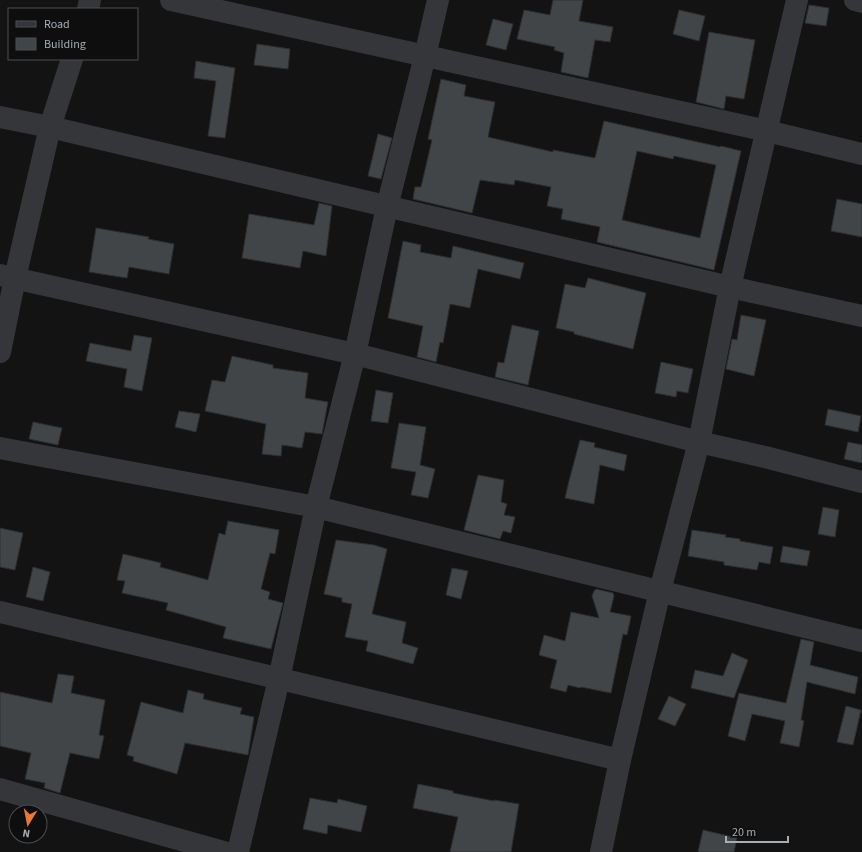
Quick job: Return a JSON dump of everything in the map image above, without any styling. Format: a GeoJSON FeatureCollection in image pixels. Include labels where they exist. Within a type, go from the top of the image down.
{"type":"FeatureCollection","features":[{"type":"Feature","properties":{"kind":"street"},"geometry":{"type":"LineString","coordinates":[[171,0],[767,131],[862,154]]}},
{"type":"Feature","properties":{"kind":"street"},"geometry":{"type":"LineString","coordinates":[[238,852],[279,679],[316,507],[355,354],[387,206],[438,0]]}},
{"type":"Feature","properties":{"kind":"street"},"geometry":{"type":"LineString","coordinates":[[601,852],[620,760],[660,591],[699,442],[730,287],[797,0]]}},
{"type":"Feature","properties":{"kind":"street"},"geometry":{"type":"LineString","coordinates":[[854,0],[862,2]]}},
{"type":"Feature","properties":{"kind":"street"},"geometry":{"type":"LineString","coordinates":[[0,352],[7,277],[50,127],[72,60]]}},
{"type":"Feature","properties":{"kind":"street"},"geometry":{"type":"LineString","coordinates":[[0,117],[50,127],[730,287],[862,316]]}},
{"type":"Feature","properties":{"kind":"street"},"geometry":{"type":"LineString","coordinates":[[7,277],[355,354],[862,482]]}},
{"type":"Feature","properties":{"kind":"street"},"geometry":{"type":"LineString","coordinates":[[0,448],[316,507],[862,641]]}},
{"type":"Feature","properties":{"kind":"street"},"geometry":{"type":"LineString","coordinates":[[0,612],[620,760]]}},
{"type":"Feature","properties":{"kind":"street"},"geometry":{"type":"LineString","coordinates":[[0,789],[224,852]]}},
{"type":"Feature","properties":{"kind":"building"},"geometry":{"type":"Polygon","coordinates":[[[553,0],[583,0],[579,21],[613,27],[610,42],[595,40],[588,78],[561,72],[564,53],[554,50],[555,47],[517,39],[524,10],[550,15],[553,0]]]}},
{"type":"Feature","properties":{"kind":"building"},"geometry":{"type":"Polygon","coordinates":[[[809,5],[829,8],[826,26],[805,23],[809,5]]]}},
{"type":"Feature","properties":{"kind":"building"},"geometry":{"type":"Polygon","coordinates":[[[679,10],[705,16],[699,41],[673,34],[679,10]]]}},
{"type":"Feature","properties":{"kind":"building"},"geometry":{"type":"Polygon","coordinates":[[[493,19],[513,24],[506,50],[486,45],[493,19]]]}},
{"type":"Feature","properties":{"kind":"building"},"geometry":{"type":"Polygon","coordinates":[[[709,32],[755,40],[744,99],[726,96],[724,109],[696,102],[709,32]]]}},
{"type":"Feature","properties":{"kind":"building"},"geometry":{"type":"Polygon","coordinates":[[[257,44],[290,49],[288,69],[254,65],[257,44]]]}},
{"type":"Feature","properties":{"kind":"building"},"geometry":{"type":"Polygon","coordinates":[[[196,61],[235,68],[225,138],[208,136],[216,81],[194,78],[196,61]]]}},
{"type":"Feature","properties":{"kind":"building"},"geometry":{"type":"Polygon","coordinates":[[[441,79],[466,85],[464,96],[495,102],[488,137],[553,152],[553,150],[595,158],[604,121],[741,151],[714,270],[597,242],[600,227],[561,219],[563,209],[547,206],[551,187],[515,180],[514,185],[480,180],[472,213],[413,199],[415,187],[421,187],[432,140],[428,139],[441,79]],[[637,151],[622,220],[700,238],[716,165],[674,156],[673,159],[637,151]]]}},
{"type":"Feature","properties":{"kind":"building"},"geometry":{"type":"Polygon","coordinates":[[[378,134],[392,138],[381,179],[368,176],[378,134]]]}},
{"type":"Feature","properties":{"kind":"building"},"geometry":{"type":"Polygon","coordinates":[[[837,199],[862,204],[862,237],[831,231],[837,199]]]}},
{"type":"Feature","properties":{"kind":"building"},"geometry":{"type":"Polygon","coordinates":[[[319,203],[332,206],[326,256],[303,251],[300,268],[242,258],[249,214],[314,225],[319,203]]]}},
{"type":"Feature","properties":{"kind":"building"},"geometry":{"type":"Polygon","coordinates":[[[96,228],[149,237],[148,239],[174,244],[169,274],[129,267],[127,278],[89,272],[96,228]]]}},
{"type":"Feature","properties":{"kind":"building"},"geometry":{"type":"Polygon","coordinates":[[[403,241],[421,245],[420,252],[451,258],[453,246],[524,263],[520,279],[478,269],[470,308],[450,304],[443,343],[440,342],[436,362],[417,357],[423,326],[388,318],[403,241]]]}},
{"type":"Feature","properties":{"kind":"building"},"geometry":{"type":"Polygon","coordinates":[[[588,278],[646,293],[633,349],[556,328],[565,284],[585,288],[588,278]]]}},
{"type":"Feature","properties":{"kind":"building"},"geometry":{"type":"Polygon","coordinates":[[[741,315],[766,320],[754,376],[726,369],[732,339],[737,340],[741,315]]]}},
{"type":"Feature","properties":{"kind":"building"},"geometry":{"type":"Polygon","coordinates":[[[512,325],[539,331],[528,385],[495,377],[498,362],[504,363],[512,325]]]}},
{"type":"Feature","properties":{"kind":"building"},"geometry":{"type":"Polygon","coordinates":[[[134,335],[152,338],[142,391],[124,387],[127,369],[86,361],[90,343],[131,351],[134,335]]]}},
{"type":"Feature","properties":{"kind":"building"},"geometry":{"type":"Polygon","coordinates":[[[232,356],[273,365],[273,368],[308,373],[305,398],[328,402],[322,434],[305,432],[302,448],[282,445],[281,456],[262,454],[266,424],[205,411],[212,380],[225,382],[232,356]]]}},
{"type":"Feature","properties":{"kind":"building"},"geometry":{"type":"Polygon","coordinates":[[[661,362],[693,369],[688,393],[677,391],[676,397],[655,393],[661,362]]]}},
{"type":"Feature","properties":{"kind":"building"},"geometry":{"type":"Polygon","coordinates":[[[376,390],[393,393],[388,423],[371,421],[376,390]]]}},
{"type":"Feature","properties":{"kind":"building"},"geometry":{"type":"Polygon","coordinates":[[[828,409],[861,416],[858,432],[825,425],[828,409]]]}},
{"type":"Feature","properties":{"kind":"building"},"geometry":{"type":"Polygon","coordinates":[[[179,411],[200,414],[196,432],[175,427],[179,411]]]}},
{"type":"Feature","properties":{"kind":"building"},"geometry":{"type":"Polygon","coordinates":[[[33,422],[62,428],[58,445],[29,439],[33,422]]]}},
{"type":"Feature","properties":{"kind":"building"},"geometry":{"type":"Polygon","coordinates":[[[399,423],[426,427],[420,465],[435,469],[428,498],[411,495],[416,472],[391,468],[399,423]]]}},
{"type":"Feature","properties":{"kind":"building"},"geometry":{"type":"Polygon","coordinates":[[[580,440],[595,443],[594,447],[627,455],[624,471],[600,465],[594,504],[565,498],[580,440]]]}},
{"type":"Feature","properties":{"kind":"building"},"geometry":{"type":"Polygon","coordinates":[[[848,442],[862,445],[862,463],[844,459],[848,442]]]}},
{"type":"Feature","properties":{"kind":"building"},"geometry":{"type":"Polygon","coordinates":[[[478,475],[504,480],[501,502],[507,504],[504,515],[515,517],[511,533],[503,531],[500,539],[464,530],[478,475]]]}},
{"type":"Feature","properties":{"kind":"building"},"geometry":{"type":"Polygon","coordinates":[[[823,507],[839,510],[835,537],[818,534],[823,507]]]}},
{"type":"Feature","properties":{"kind":"building"},"geometry":{"type":"Polygon","coordinates":[[[228,521],[279,530],[275,554],[270,553],[261,589],[270,592],[268,599],[283,603],[271,649],[223,638],[226,627],[166,610],[168,603],[122,593],[125,581],[117,580],[123,554],[161,563],[160,567],[208,580],[219,533],[225,535],[228,521]]]}},
{"type":"Feature","properties":{"kind":"building"},"geometry":{"type":"Polygon","coordinates":[[[0,528],[23,533],[15,570],[0,567],[0,528]]]}},
{"type":"Feature","properties":{"kind":"building"},"geometry":{"type":"Polygon","coordinates":[[[692,530],[726,535],[725,537],[740,539],[740,541],[773,547],[770,564],[759,562],[757,570],[724,565],[724,562],[688,556],[692,530]]]}},
{"type":"Feature","properties":{"kind":"building"},"geometry":{"type":"Polygon","coordinates":[[[336,540],[374,545],[387,549],[372,614],[406,622],[402,643],[418,648],[413,664],[366,651],[368,641],[345,637],[352,604],[342,602],[342,598],[324,594],[336,540]]]}},
{"type":"Feature","properties":{"kind":"building"},"geometry":{"type":"Polygon","coordinates":[[[783,546],[810,551],[807,566],[780,562],[783,546]]]}},
{"type":"Feature","properties":{"kind":"building"},"geometry":{"type":"Polygon","coordinates":[[[33,567],[50,572],[43,601],[26,597],[33,567]]]}},
{"type":"Feature","properties":{"kind":"building"},"geometry":{"type":"Polygon","coordinates":[[[452,568],[468,571],[461,599],[446,595],[452,568]]]}},
{"type":"Feature","properties":{"kind":"building"},"geometry":{"type":"Polygon","coordinates":[[[596,589],[613,593],[614,596],[610,612],[631,616],[627,635],[623,634],[611,693],[568,685],[566,692],[550,688],[557,660],[539,655],[544,635],[565,641],[571,612],[599,618],[592,596],[596,589]]]}},
{"type":"Feature","properties":{"kind":"building"},"geometry":{"type":"Polygon","coordinates":[[[801,639],[814,642],[810,665],[858,677],[855,694],[807,682],[801,720],[804,721],[799,747],[780,743],[785,721],[752,714],[745,741],[728,736],[739,693],[786,703],[801,639]]]}},
{"type":"Feature","properties":{"kind":"building"},"geometry":{"type":"Polygon","coordinates":[[[732,653],[748,660],[734,698],[691,688],[695,670],[723,676],[732,653]]]}},
{"type":"Feature","properties":{"kind":"building"},"geometry":{"type":"Polygon","coordinates":[[[58,674],[74,676],[71,693],[105,700],[99,735],[104,736],[99,759],[70,753],[60,793],[44,788],[45,783],[25,779],[31,753],[0,746],[0,692],[52,703],[58,674]]]}},
{"type":"Feature","properties":{"kind":"building"},"geometry":{"type":"Polygon","coordinates":[[[188,690],[204,694],[203,699],[242,708],[240,714],[254,717],[248,755],[185,743],[177,774],[133,761],[134,757],[127,755],[141,702],[183,713],[188,690]]]}},
{"type":"Feature","properties":{"kind":"building"},"geometry":{"type":"Polygon","coordinates":[[[669,696],[686,704],[675,726],[658,719],[669,696]]]}},
{"type":"Feature","properties":{"kind":"building"},"geometry":{"type":"Polygon","coordinates":[[[846,706],[861,710],[853,745],[837,742],[846,706]]]}},
{"type":"Feature","properties":{"kind":"building"},"geometry":{"type":"Polygon","coordinates":[[[418,784],[453,791],[453,793],[519,804],[511,852],[450,852],[458,817],[413,808],[418,784]]]}},
{"type":"Feature","properties":{"kind":"building"},"geometry":{"type":"Polygon","coordinates":[[[310,798],[337,803],[338,799],[367,806],[361,832],[328,825],[327,834],[303,829],[310,798]]]}},
{"type":"Feature","properties":{"kind":"building"},"geometry":{"type":"Polygon","coordinates":[[[703,830],[737,838],[734,852],[698,852],[703,830]]]}}]}
